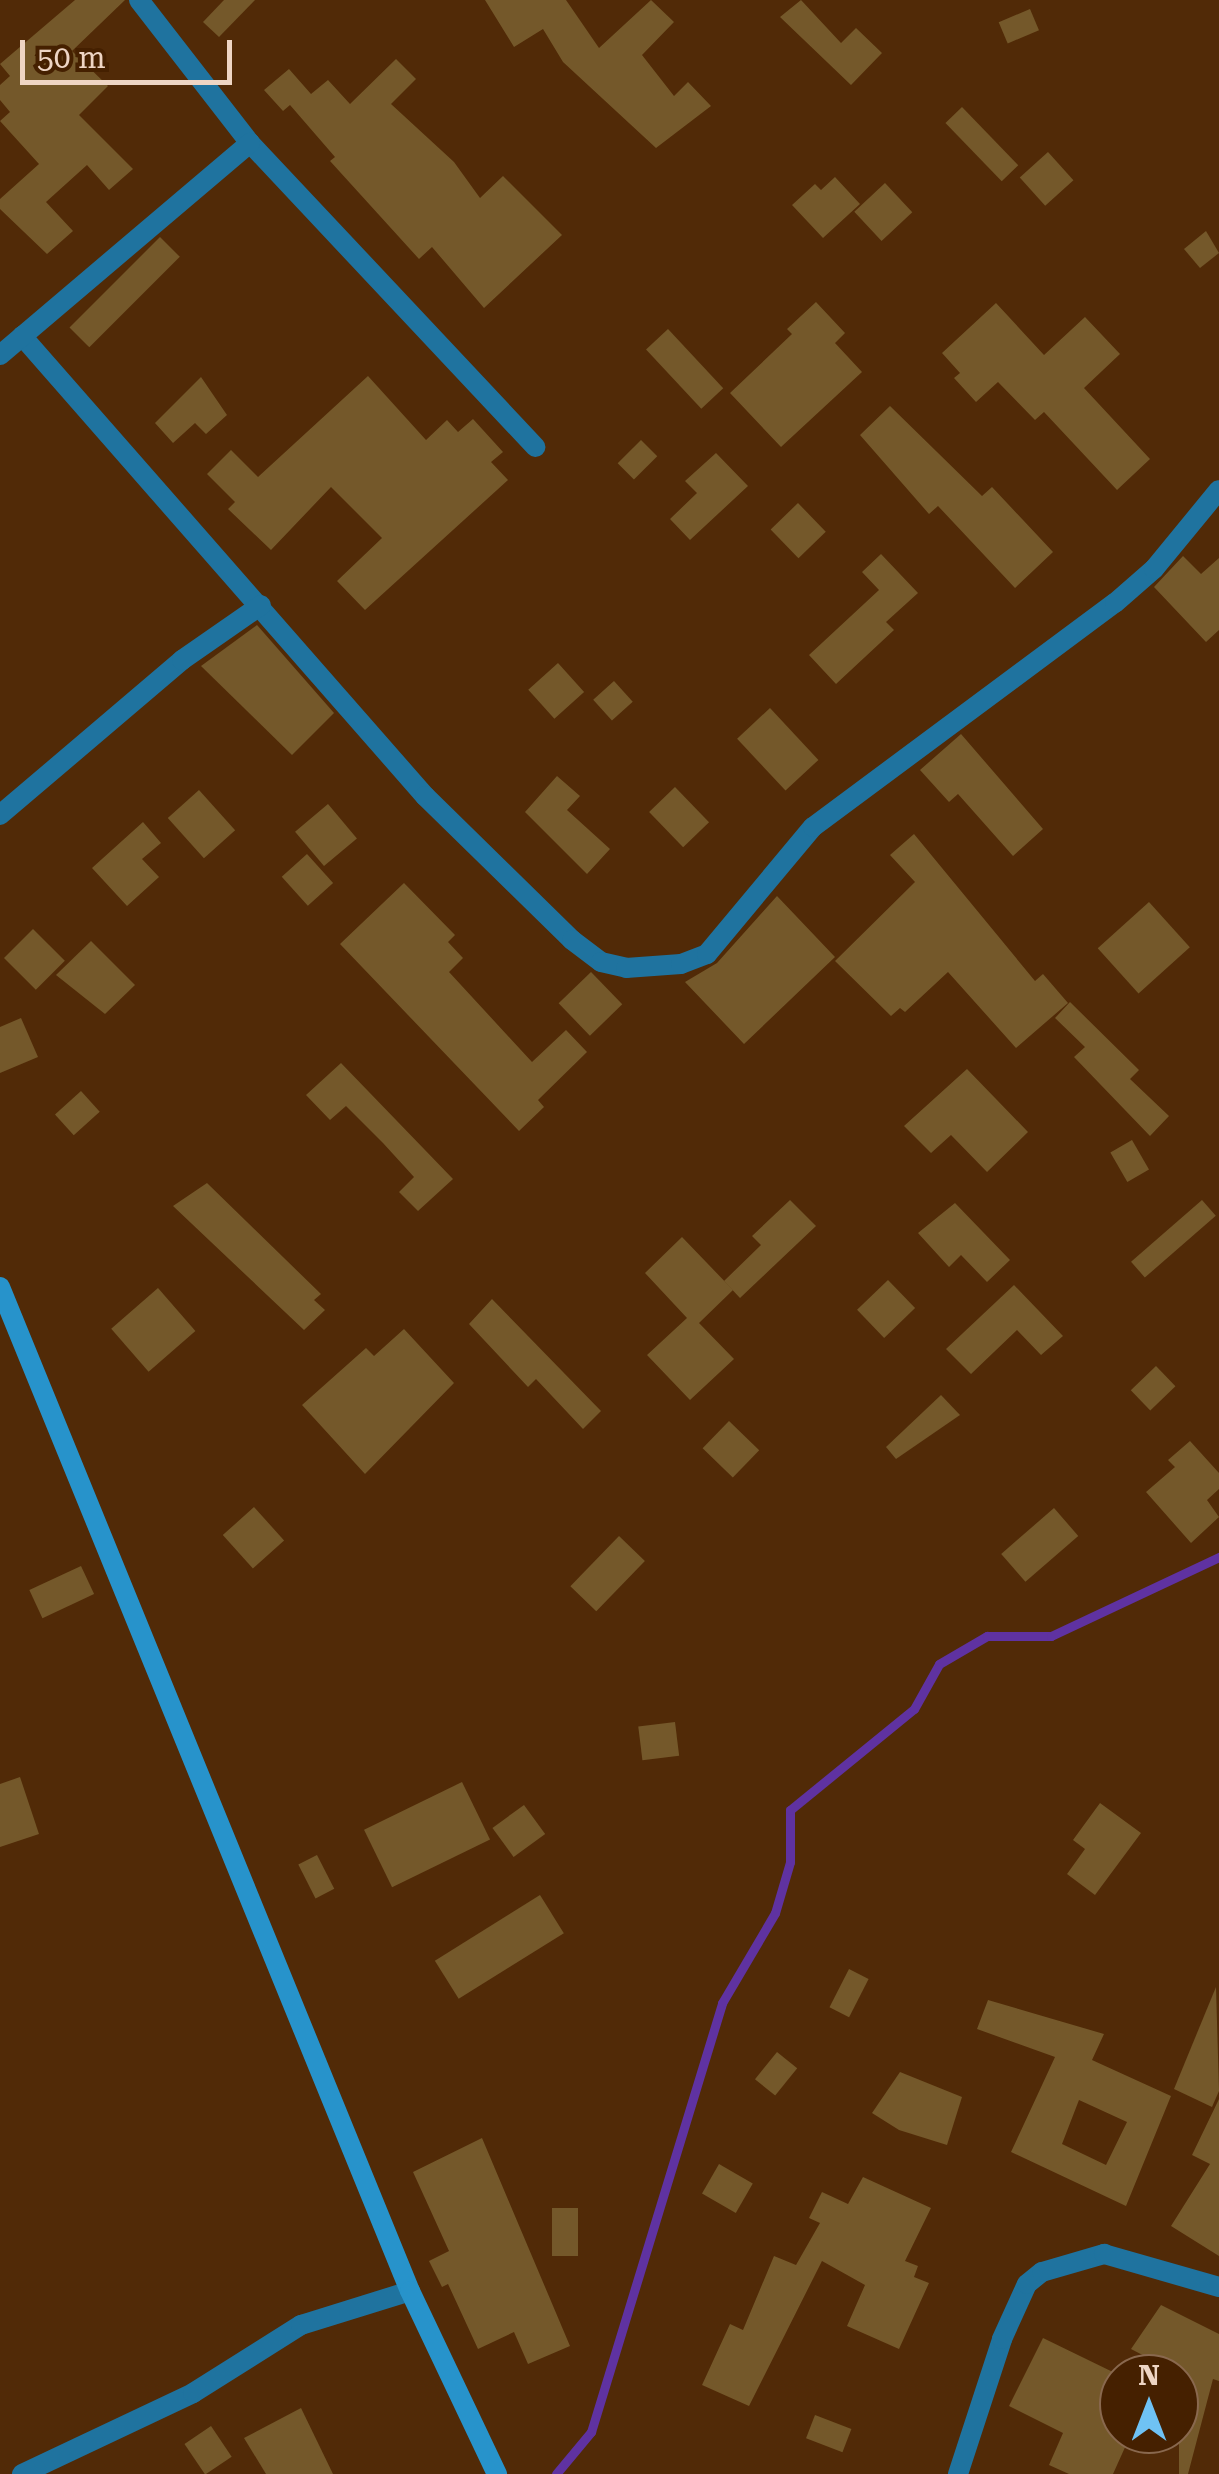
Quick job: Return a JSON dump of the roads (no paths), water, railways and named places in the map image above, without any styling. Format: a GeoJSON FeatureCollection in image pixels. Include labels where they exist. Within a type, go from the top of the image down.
{"type":"FeatureCollection","features":[{"type":"Feature","properties":{"kind":"street"},"geometry":{"type":"LineString","coordinates":[[140,0],[250,143],[535,447]]}},
{"type":"Feature","properties":{"kind":"street"},"geometry":{"type":"LineString","coordinates":[[0,355],[250,143]]}},
{"type":"Feature","properties":{"kind":"street"},"geometry":{"type":"LineString","coordinates":[[22,336],[425,796],[572,940],[602,962],[665,966],[708,954],[814,827],[1115,603],[1154,569],[1219,490]]}},
{"type":"Feature","properties":{"kind":"street"},"geometry":{"type":"LineString","coordinates":[[0,815],[182,660],[261,605]]}},
{"type":"Feature","properties":{"kind":"street"},"geometry":{"type":"LineString","coordinates":[[0,1287],[410,2291],[497,2474]]}},
{"type":"Feature","properties":{"kind":"street"},"geometry":{"type":"LineString","coordinates":[[958,2474],[1002,2339],[1026,2284],[1042,2272],[1104,2254],[1219,2287]]}},
{"type":"Feature","properties":{"kind":"street"},"geometry":{"type":"LineString","coordinates":[[22,2474],[193,2392],[301,2326],[410,2291]]}},
{"type":"Feature","properties":{"kind":"waterway"},"geometry":{"type":"LineString","coordinates":[[556,2474],[591,2432],[722,2003],[775,1913],[790,1862],[790,1810],[914,1709],[939,1664],[987,1636],[1051,1636],[1219,1557]]}}]}
